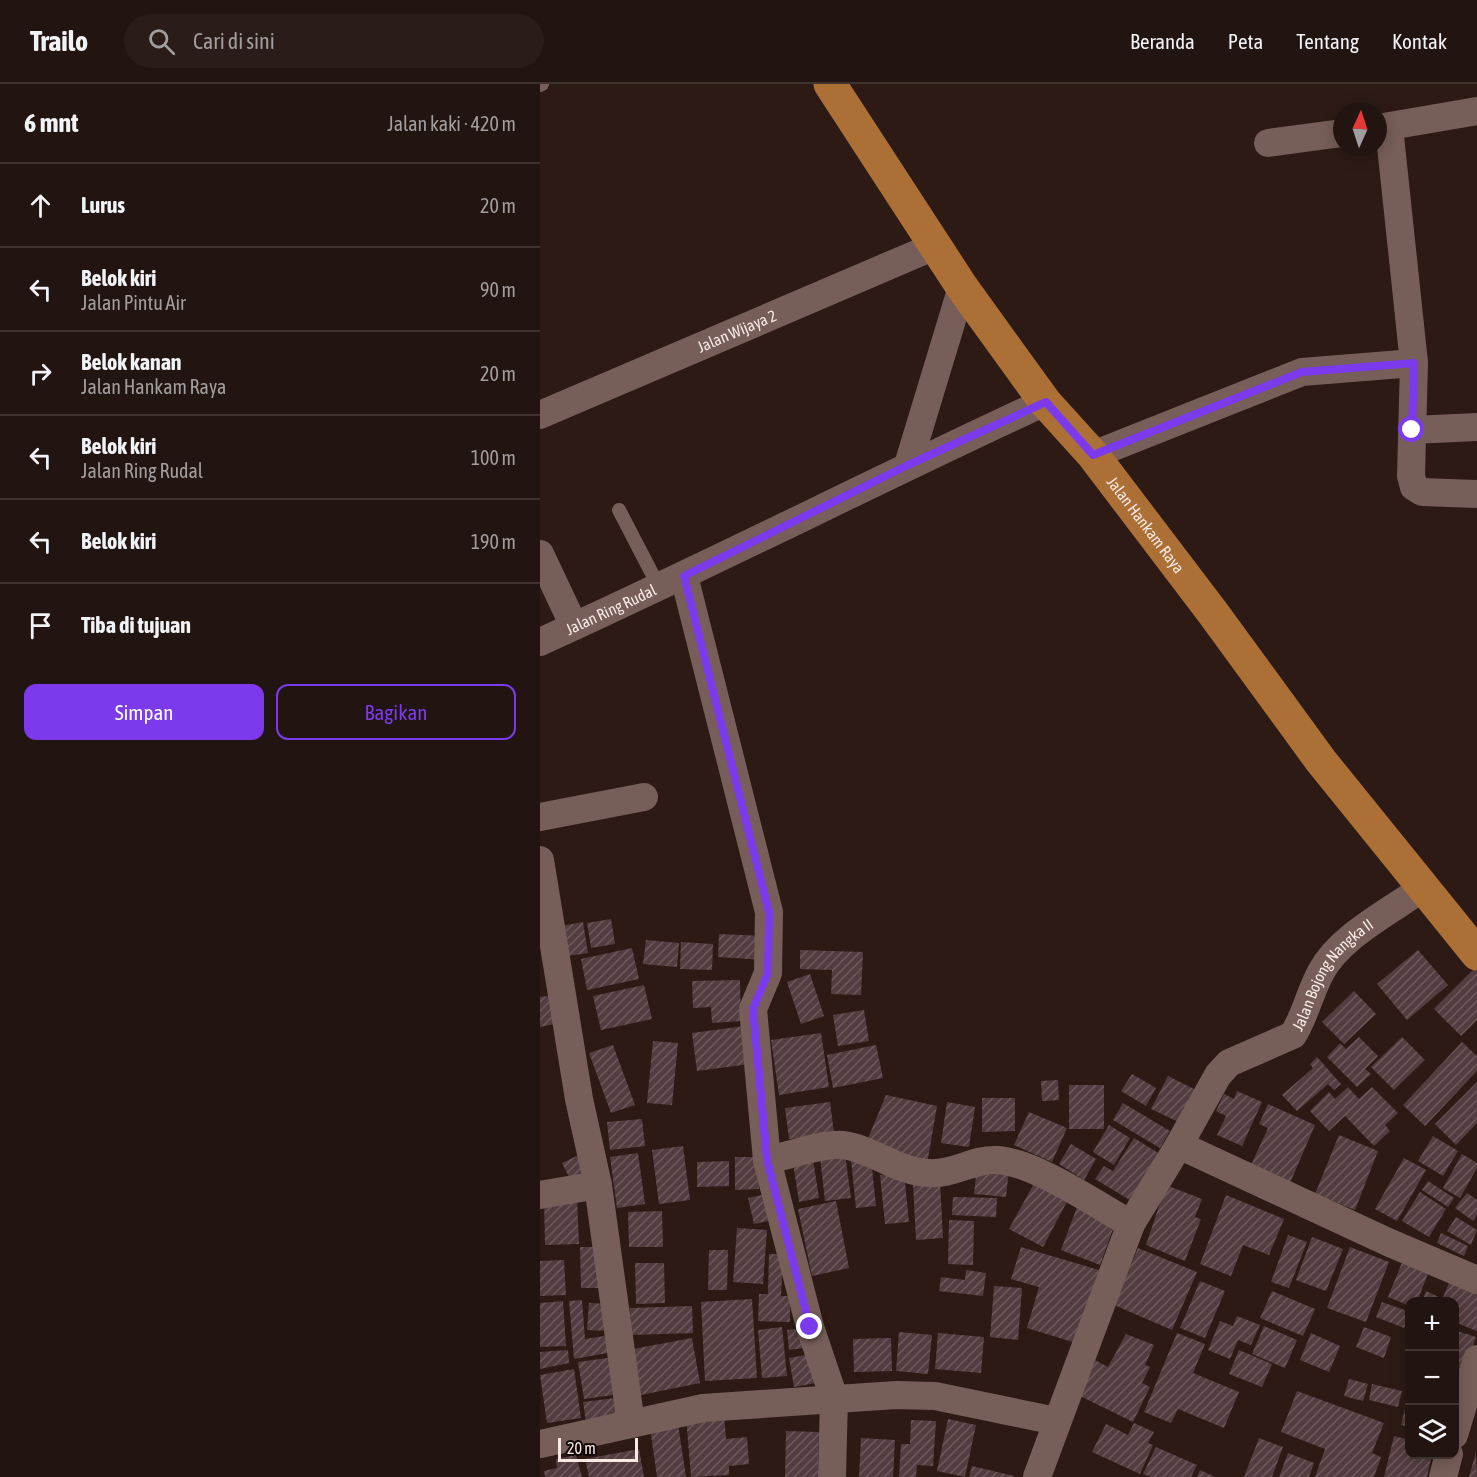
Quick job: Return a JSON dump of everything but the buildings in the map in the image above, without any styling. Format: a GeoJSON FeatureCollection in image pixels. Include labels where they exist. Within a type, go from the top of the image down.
{"type":"FeatureCollection","features":[{"type":"Feature","properties":{"kind":"main road","name":"Jalan Hankam Raya"},"geometry":{"type":"LineString","coordinates":[[830,84],[962,287],[1046,402],[1093,455],[1214,613],[1321,761],[1477,954]]}},
{"type":"Feature","properties":{"kind":"street"},"geometry":{"type":"LineString","coordinates":[[1387,127],[1477,111]]}},
{"type":"Feature","properties":{"kind":"street"},"geometry":{"type":"LineString","coordinates":[[1268,143],[1333,134]]}},
{"type":"Feature","properties":{"kind":"street"},"geometry":{"type":"LineString","coordinates":[[1387,152],[1414,363],[1411,476],[1414,487],[1422,492],[1477,494]]}},
{"type":"Feature","properties":{"kind":"street","name":"Jalan Wijaya 2"},"geometry":{"type":"LineString","coordinates":[[540,415],[936,246]]}},
{"type":"Feature","properties":{"kind":"street"},"geometry":{"type":"LineString","coordinates":[[908,465],[962,287]]}},
{"type":"Feature","properties":{"kind":"street"},"geometry":{"type":"LineString","coordinates":[[1093,455],[1302,372],[1414,363]]}},
{"type":"Feature","properties":{"kind":"street","name":"Jalan Ring Rudal"},"geometry":{"type":"LineString","coordinates":[[540,642],[672,582],[908,465],[1046,402]]}},
{"type":"Feature","properties":{"kind":"street"},"geometry":{"type":"LineString","coordinates":[[1412,430],[1477,427]]}},
{"type":"Feature","properties":{"kind":"street"},"geometry":{"type":"LineString","coordinates":[[540,554],[574,626]]}},
{"type":"Feature","properties":{"kind":"street"},"geometry":{"type":"LineString","coordinates":[[672,582],[769,912],[768,973],[753,1009],[767,1160],[810,1327],[834,1398],[832,1477]]}},
{"type":"Feature","properties":{"kind":"street"},"geometry":{"type":"LineString","coordinates":[[540,818],[644,797]]}},
{"type":"Feature","properties":{"kind":"street"},"geometry":{"type":"LineString","coordinates":[[540,860],[579,1099],[598,1185],[631,1424]]}},
{"type":"Feature","properties":{"kind":"street","name":"Jalan Bojong Nangka II"},"geometry":{"type":"LineString","coordinates":[[1045,1474],[1056,1421],[1131,1224],[1218,1075],[1229,1062],[1293,1035],[1321,971],[1333,954],[1346,941],[1424,887]]}},
{"type":"Feature","properties":{"kind":"street"},"geometry":{"type":"LineString","coordinates":[[767,1160],[838,1145],[929,1173],[947,1172],[983,1160],[1011,1161],[1046,1176],[1131,1224]]}},
{"type":"Feature","properties":{"kind":"street"},"geometry":{"type":"LineString","coordinates":[[1179,1145],[1369,1234],[1477,1280]]}},
{"type":"Feature","properties":{"kind":"street"},"geometry":{"type":"LineString","coordinates":[[540,1195],[598,1185]]}},
{"type":"Feature","properties":{"kind":"street"},"geometry":{"type":"LineString","coordinates":[[1459,1421],[1477,1359]]}},
{"type":"Feature","properties":{"kind":"street"},"geometry":{"type":"LineString","coordinates":[[540,1444],[703,1408],[896,1395],[935,1396],[1056,1421]]}},
{"type":"Feature","properties":{"kind":"street"},"geometry":{"type":"LineString","coordinates":[[1443,1477],[1448,1459]]}},
{"type":"Feature","properties":{"kind":"lane"},"geometry":{"type":"LineString","coordinates":[[619,510],[672,582]]}},
{"type":"Feature","properties":{"kind":"route"},"geometry":{"type":"LineString","coordinates":[[810,1327],[767,1160],[753,1009],[768,973],[769,912],[760,868],[731,766],[684,576],[908,465],[1046,402],[1093,455],[1302,372],[1414,363],[1412,430]]}}]}
